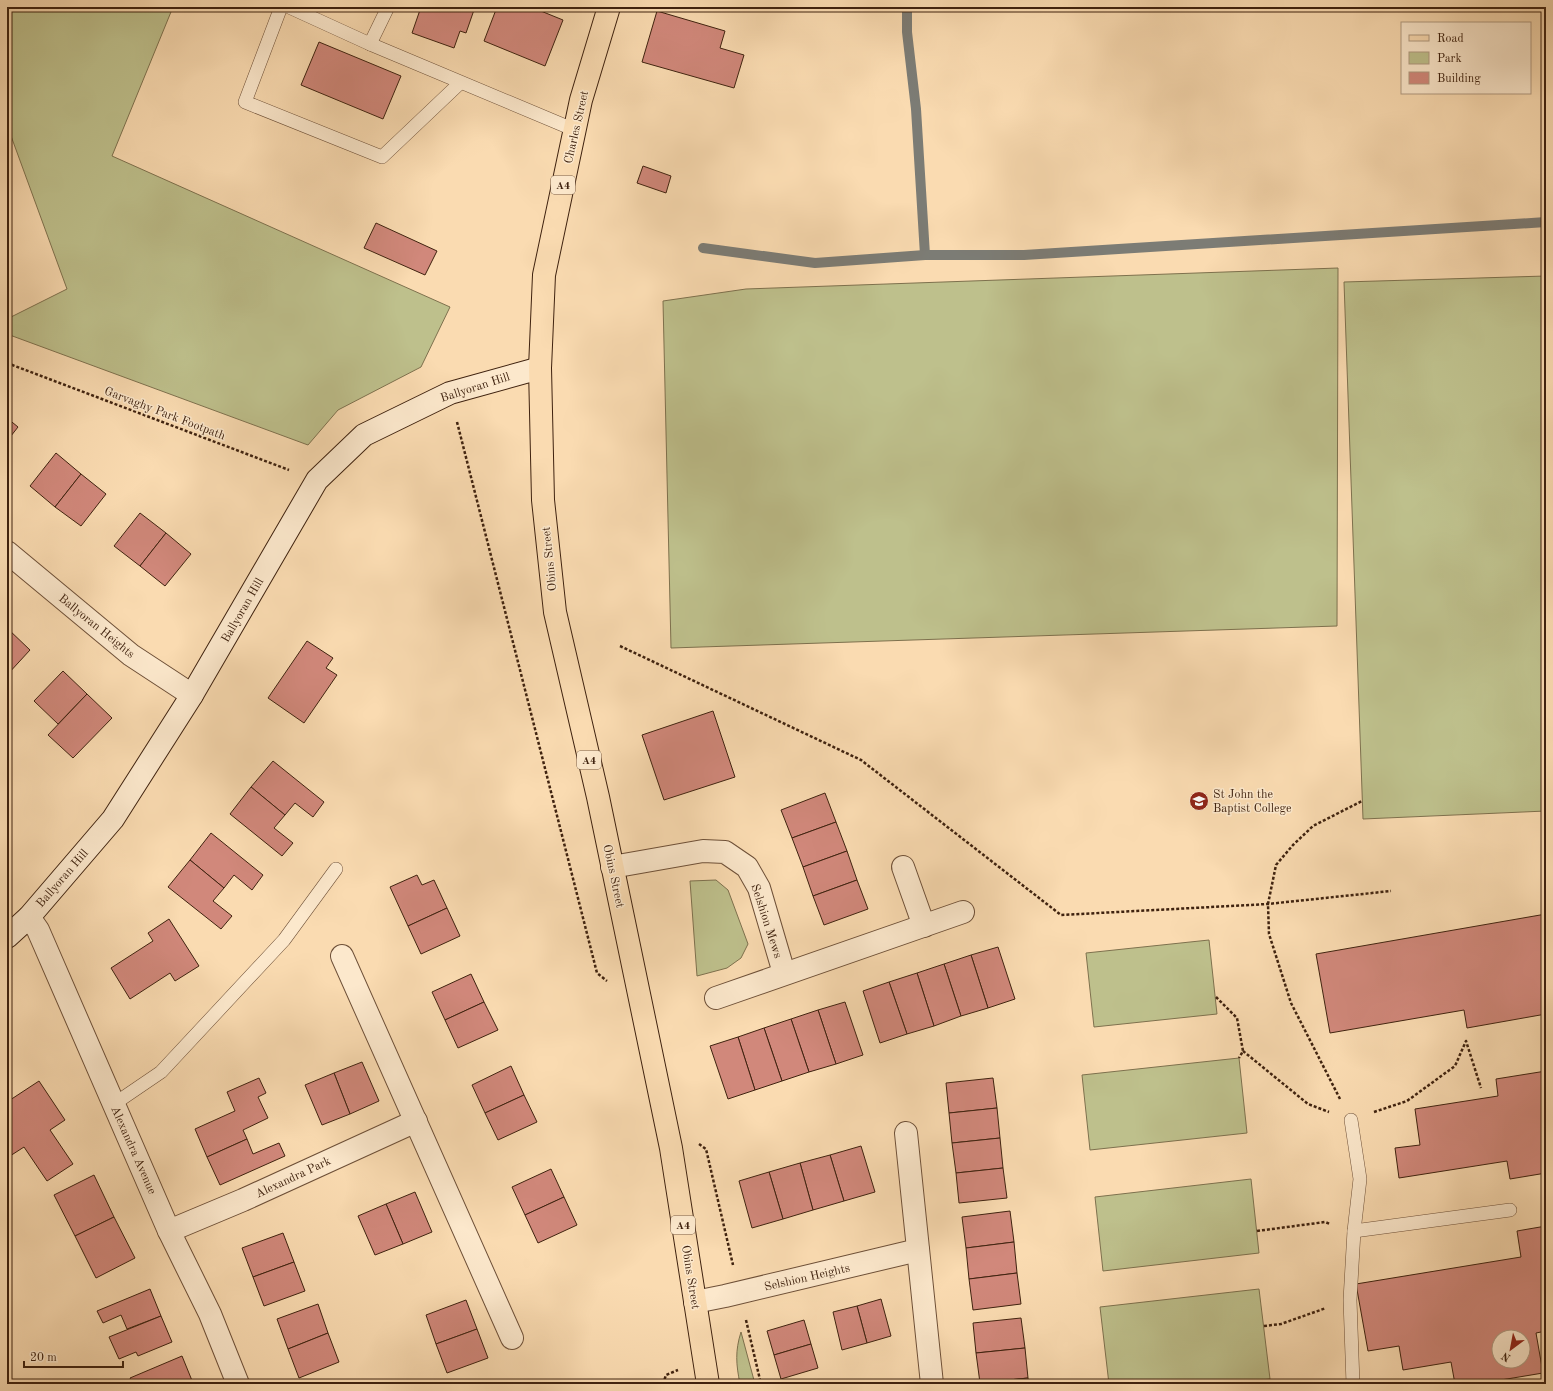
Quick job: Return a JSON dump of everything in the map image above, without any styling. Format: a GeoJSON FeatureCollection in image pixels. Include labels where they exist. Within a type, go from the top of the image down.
{"type":"FeatureCollection","features":[{"type":"Feature","properties":{"kind":"main road","name":"Charles Street"},"geometry":{"type":"LineString","coordinates":[[540,368],[544,276],[581,100],[609,7]]}},
{"type":"Feature","properties":{"kind":"main road","name":"Obins Street"},"geometry":{"type":"LineString","coordinates":[[540,368],[542,500],[555,612],[612,866],[671,1148],[708,1384]]}},
{"type":"Feature","properties":{"kind":"street","name":"Ballyoran Hill"},"geometry":{"type":"LineString","coordinates":[[7,937],[29,917],[113,819],[192,695],[317,480],[364,435],[450,392],[540,368]]}},
{"type":"Feature","properties":{"kind":"street","name":"Ballyoran Heights"},"geometry":{"type":"LineString","coordinates":[[7,552],[131,655],[192,695]]}},
{"type":"Feature","properties":{"kind":"street","name":"Selshion Mews"},"geometry":{"type":"LineString","coordinates":[[612,866],[703,850],[725,852],[747,868],[759,888],[784,973]]}},
{"type":"Feature","properties":{"kind":"street"},"geometry":{"type":"LineString","coordinates":[[903,867],[924,926]]}},
{"type":"Feature","properties":{"kind":"street","name":"Selshion Mews"},"geometry":{"type":"LineString","coordinates":[[716,998],[784,973],[963,912]]}},
{"type":"Feature","properties":{"kind":"street","name":"Alexandra Avenue"},"geometry":{"type":"LineString","coordinates":[[29,917],[38,930],[169,1231],[210,1314],[238,1384]]}},
{"type":"Feature","properties":{"kind":"street"},"geometry":{"type":"LineString","coordinates":[[342,956],[512,1338]]}},
{"type":"Feature","properties":{"kind":"street","name":"Alexandra Park"},"geometry":{"type":"LineString","coordinates":[[169,1231],[243,1200],[416,1121]]}},
{"type":"Feature","properties":{"kind":"street"},"geometry":{"type":"LineString","coordinates":[[906,1133],[932,1384]]}},
{"type":"Feature","properties":{"kind":"street","name":"Selshion Heights"},"geometry":{"type":"LineString","coordinates":[[695,1302],[740,1293],[918,1250]]}},
{"type":"Feature","properties":{"kind":"lane"},"geometry":{"type":"LineString","coordinates":[[280,7],[245,102],[382,157],[460,83]]}},
{"type":"Feature","properties":{"kind":"lane"},"geometry":{"type":"LineString","coordinates":[[289,7],[460,83],[574,130]]}},
{"type":"Feature","properties":{"kind":"lane"},"geometry":{"type":"LineString","coordinates":[[370,44],[388,7]]}},
{"type":"Feature","properties":{"kind":"lane"},"geometry":{"type":"LineString","coordinates":[[114,1104],[161,1072],[284,940],[336,869]]}},
{"type":"Feature","properties":{"kind":"lane"},"geometry":{"type":"LineString","coordinates":[[1351,1120],[1360,1179],[1354,1231],[1350,1300],[1353,1384]]}},
{"type":"Feature","properties":{"kind":"lane"},"geometry":{"type":"LineString","coordinates":[[1354,1231],[1510,1210]]}},
{"type":"Feature","properties":{"kind":"path","name":"Garvaghy Park Footpath"},"geometry":{"type":"LineString","coordinates":[[7,363],[317,480]]}},
{"type":"Feature","properties":{"kind":"path"},"geometry":{"type":"LineString","coordinates":[[450,392],[598,973],[609,982]]}},
{"type":"Feature","properties":{"kind":"path"},"geometry":{"type":"LineString","coordinates":[[620,646],[861,760],[1061,915],[1268,904],[1391,891]]}},
{"type":"Feature","properties":{"kind":"path"},"geometry":{"type":"LineString","coordinates":[[1351,1120],[1291,1003],[1269,934],[1268,904],[1276,865],[1293,845],[1313,826],[1362,801]]}},
{"type":"Feature","properties":{"kind":"path"},"geometry":{"type":"LineString","coordinates":[[1216,997],[1237,1018],[1242,1051],[1239,1058]]}},
{"type":"Feature","properties":{"kind":"path"},"geometry":{"type":"LineString","coordinates":[[1242,1051],[1308,1104],[1351,1120],[1407,1101],[1455,1066],[1466,1041],[1481,1088]]}},
{"type":"Feature","properties":{"kind":"path"},"geometry":{"type":"LineString","coordinates":[[695,1140],[706,1149],[761,1384]]}},
{"type":"Feature","properties":{"kind":"path"},"geometry":{"type":"LineString","coordinates":[[1257,1231],[1303,1226]]}},
{"type":"Feature","properties":{"kind":"path"},"geometry":{"type":"LineString","coordinates":[[1264,1326],[1281,1324],[1350,1300]]}},
{"type":"Feature","properties":{"kind":"green space"},"geometry":{"type":"Polygon","coordinates":[[[7,7],[173,7],[112,156],[450,307],[421,367],[338,410],[308,445],[7,334],[7,319],[67,289],[7,125],[7,7]]]}},
{"type":"Feature","properties":{"kind":"green space"},"geometry":{"type":"Polygon","coordinates":[[[1338,268],[1337,626],[671,648],[663,301],[746,289],[1338,268]]]}},
{"type":"Feature","properties":{"kind":"green space"},"geometry":{"type":"Polygon","coordinates":[[[1546,276],[1546,811],[1363,819],[1344,282],[1546,276]]]}},
{"type":"Feature","properties":{"kind":"green space"},"geometry":{"type":"Polygon","coordinates":[[[716,880],[728,890],[748,944],[741,958],[727,968],[697,976],[690,881],[716,880]]]}},
{"type":"Feature","properties":{"kind":"green space"},"geometry":{"type":"Polygon","coordinates":[[[1209,940],[1217,1014],[1094,1027],[1086,953],[1209,940]]]}},
{"type":"Feature","properties":{"kind":"green space"},"geometry":{"type":"Polygon","coordinates":[[[1239,1058],[1247,1133],[1090,1150],[1082,1075],[1239,1058]]]}},
{"type":"Feature","properties":{"kind":"green space"},"geometry":{"type":"Polygon","coordinates":[[[1251,1179],[1259,1253],[1103,1271],[1095,1197],[1251,1179]]]}},
{"type":"Feature","properties":{"kind":"green space"},"geometry":{"type":"Polygon","coordinates":[[[1259,1289],[1270,1379],[1223,1384],[1109,1384],[1100,1307],[1259,1289]]]}},
{"type":"Feature","properties":{"kind":"green space"},"geometry":{"type":"Polygon","coordinates":[[[741,1332],[755,1384],[740,1384],[737,1358],[741,1332]]]}},
{"type":"Feature","properties":{"kind":"building"},"geometry":{"type":"Polygon","coordinates":[[[421,7],[475,7],[466,33],[460,31],[454,48],[412,33],[421,7]]]}},
{"type":"Feature","properties":{"kind":"building"},"geometry":{"type":"Polygon","coordinates":[[[497,7],[531,7],[563,20],[545,66],[484,41],[497,7]]]}},
{"type":"Feature","properties":{"kind":"building"},"geometry":{"type":"Polygon","coordinates":[[[657,11],[725,31],[720,48],[744,55],[734,88],[642,62],[657,11]]]}},
{"type":"Feature","properties":{"kind":"building"},"geometry":{"type":"Polygon","coordinates":[[[319,42],[401,76],[383,119],[301,85],[319,42]]]}},
{"type":"Feature","properties":{"kind":"building"},"geometry":{"type":"Polygon","coordinates":[[[643,166],[671,176],[666,193],[637,183],[643,166]]]}},
{"type":"Feature","properties":{"kind":"building"},"geometry":{"type":"Polygon","coordinates":[[[376,223],[437,251],[425,275],[364,248],[376,223]]]}},
{"type":"Feature","properties":{"kind":"building"},"geometry":{"type":"Polygon","coordinates":[[[7,418],[18,427],[7,441],[7,418]]]}},
{"type":"Feature","properties":{"kind":"building"},"geometry":{"type":"Polygon","coordinates":[[[56,453],[81,474],[55,507],[30,486],[56,453]]]}},
{"type":"Feature","properties":{"kind":"building"},"geometry":{"type":"Polygon","coordinates":[[[81,474],[106,494],[81,526],[55,507],[81,474]]]}},
{"type":"Feature","properties":{"kind":"building"},"geometry":{"type":"Polygon","coordinates":[[[140,513],[166,533],[140,566],[114,546],[140,513]]]}},
{"type":"Feature","properties":{"kind":"building"},"geometry":{"type":"Polygon","coordinates":[[[166,533],[191,554],[165,586],[140,566],[166,533]]]}},
{"type":"Feature","properties":{"kind":"building"},"geometry":{"type":"Polygon","coordinates":[[[7,628],[30,650],[7,675],[7,628]]]}},
{"type":"Feature","properties":{"kind":"building"},"geometry":{"type":"Polygon","coordinates":[[[307,641],[333,658],[326,668],[337,675],[304,723],[268,698],[307,641]]]}},
{"type":"Feature","properties":{"kind":"building"},"geometry":{"type":"Polygon","coordinates":[[[63,671],[87,694],[58,724],[34,701],[63,671]]]}},
{"type":"Feature","properties":{"kind":"building"},"geometry":{"type":"Polygon","coordinates":[[[87,694],[112,718],[73,758],[48,735],[87,694]]]}},
{"type":"Feature","properties":{"kind":"building"},"geometry":{"type":"Polygon","coordinates":[[[713,711],[735,777],[664,800],[642,735],[713,711]]]}},
{"type":"Feature","properties":{"kind":"building"},"geometry":{"type":"Polygon","coordinates":[[[273,761],[324,802],[313,817],[295,803],[285,815],[251,787],[273,761]]]}},
{"type":"Feature","properties":{"kind":"building"},"geometry":{"type":"Polygon","coordinates":[[[251,787],[285,815],[274,828],[293,843],[282,856],[230,814],[251,787]]]}},
{"type":"Feature","properties":{"kind":"building"},"geometry":{"type":"Polygon","coordinates":[[[825,793],[836,822],[792,838],[781,810],[825,793]]]}},
{"type":"Feature","properties":{"kind":"building"},"geometry":{"type":"Polygon","coordinates":[[[836,822],[847,851],[803,867],[792,838],[836,822]]]}},
{"type":"Feature","properties":{"kind":"building"},"geometry":{"type":"Polygon","coordinates":[[[211,833],[263,875],[252,890],[234,875],[224,888],[190,860],[211,833]]]}},
{"type":"Feature","properties":{"kind":"building"},"geometry":{"type":"Polygon","coordinates":[[[847,851],[857,880],[813,896],[803,867],[847,851]]]}},
{"type":"Feature","properties":{"kind":"building"},"geometry":{"type":"Polygon","coordinates":[[[190,860],[224,888],[213,901],[232,916],[221,929],[168,887],[190,860]]]}},
{"type":"Feature","properties":{"kind":"building"},"geometry":{"type":"Polygon","coordinates":[[[417,875],[422,885],[434,880],[447,908],[408,926],[390,887],[417,875]]]}},
{"type":"Feature","properties":{"kind":"building"},"geometry":{"type":"Polygon","coordinates":[[[857,880],[868,909],[824,925],[813,896],[857,880]]]}},
{"type":"Feature","properties":{"kind":"building"},"geometry":{"type":"Polygon","coordinates":[[[447,908],[460,936],[421,954],[408,926],[447,908]]]}},
{"type":"Feature","properties":{"kind":"building"},"geometry":{"type":"Polygon","coordinates":[[[1546,914],[1546,1014],[1467,1028],[1464,1010],[1330,1033],[1316,954],[1546,914]]]}},
{"type":"Feature","properties":{"kind":"building"},"geometry":{"type":"Polygon","coordinates":[[[169,919],[199,966],[175,981],[170,973],[130,999],[111,968],[153,941],[148,933],[169,919]]]}},
{"type":"Feature","properties":{"kind":"building"},"geometry":{"type":"Polygon","coordinates":[[[998,947],[1015,999],[988,1008],[971,955],[998,947]]]}},
{"type":"Feature","properties":{"kind":"building"},"geometry":{"type":"Polygon","coordinates":[[[971,955],[988,1008],[961,1016],[944,964],[971,955]]]}},
{"type":"Feature","properties":{"kind":"building"},"geometry":{"type":"Polygon","coordinates":[[[944,964],[961,1016],[934,1026],[917,973],[944,964]]]}},
{"type":"Feature","properties":{"kind":"building"},"geometry":{"type":"Polygon","coordinates":[[[917,973],[934,1026],[907,1034],[889,982],[917,973]]]}},
{"type":"Feature","properties":{"kind":"building"},"geometry":{"type":"Polygon","coordinates":[[[471,974],[484,1002],[445,1020],[432,992],[471,974]]]}},
{"type":"Feature","properties":{"kind":"building"},"geometry":{"type":"Polygon","coordinates":[[[889,982],[907,1034],[880,1043],[863,991],[889,982]]]}},
{"type":"Feature","properties":{"kind":"building"},"geometry":{"type":"Polygon","coordinates":[[[484,1002],[498,1030],[458,1048],[445,1020],[484,1002]]]}},
{"type":"Feature","properties":{"kind":"building"},"geometry":{"type":"Polygon","coordinates":[[[845,1002],[863,1055],[836,1064],[818,1010],[845,1002]]]}},
{"type":"Feature","properties":{"kind":"building"},"geometry":{"type":"Polygon","coordinates":[[[818,1010],[836,1064],[809,1072],[791,1019],[818,1010]]]}},
{"type":"Feature","properties":{"kind":"building"},"geometry":{"type":"Polygon","coordinates":[[[791,1019],[809,1072],[782,1081],[764,1028],[791,1019]]]}},
{"type":"Feature","properties":{"kind":"building"},"geometry":{"type":"Polygon","coordinates":[[[764,1028],[782,1081],[755,1090],[738,1037],[764,1028]]]}},
{"type":"Feature","properties":{"kind":"building"},"geometry":{"type":"Polygon","coordinates":[[[738,1037],[755,1090],[728,1099],[710,1046],[738,1037]]]}},
{"type":"Feature","properties":{"kind":"building"},"geometry":{"type":"Polygon","coordinates":[[[362,1062],[379,1101],[350,1114],[334,1073],[362,1062]]]}},
{"type":"Feature","properties":{"kind":"building"},"geometry":{"type":"Polygon","coordinates":[[[511,1066],[524,1095],[485,1113],[472,1085],[511,1066]]]}},
{"type":"Feature","properties":{"kind":"building"},"geometry":{"type":"Polygon","coordinates":[[[1546,1071],[1546,1173],[1510,1179],[1507,1161],[1399,1178],[1395,1148],[1420,1145],[1415,1109],[1498,1096],[1496,1079],[1546,1071]]]}},
{"type":"Feature","properties":{"kind":"building"},"geometry":{"type":"Polygon","coordinates":[[[334,1073],[350,1114],[322,1125],[305,1085],[334,1073]]]}},
{"type":"Feature","properties":{"kind":"building"},"geometry":{"type":"Polygon","coordinates":[[[259,1078],[266,1093],[258,1097],[268,1118],[243,1130],[247,1139],[207,1157],[195,1129],[235,1111],[227,1092],[259,1078]]]}},
{"type":"Feature","properties":{"kind":"building"},"geometry":{"type":"Polygon","coordinates":[[[993,1078],[997,1108],[949,1113],[946,1083],[993,1078]]]}},
{"type":"Feature","properties":{"kind":"building"},"geometry":{"type":"Polygon","coordinates":[[[39,1081],[65,1120],[50,1130],[73,1164],[47,1181],[24,1147],[10,1156],[7,1152],[7,1102],[39,1081]]]}},
{"type":"Feature","properties":{"kind":"building"},"geometry":{"type":"Polygon","coordinates":[[[524,1095],[537,1122],[498,1140],[485,1113],[524,1095]]]}},
{"type":"Feature","properties":{"kind":"building"},"geometry":{"type":"Polygon","coordinates":[[[997,1108],[1000,1138],[952,1143],[949,1113],[997,1108]]]}},
{"type":"Feature","properties":{"kind":"building"},"geometry":{"type":"Polygon","coordinates":[[[1000,1138],[1003,1168],[956,1173],[952,1143],[1000,1138]]]}},
{"type":"Feature","properties":{"kind":"building"},"geometry":{"type":"Polygon","coordinates":[[[247,1139],[253,1154],[279,1143],[285,1156],[220,1185],[207,1157],[247,1139]]]}},
{"type":"Feature","properties":{"kind":"building"},"geometry":{"type":"Polygon","coordinates":[[[861,1146],[875,1192],[844,1201],[830,1155],[861,1146]]]}},
{"type":"Feature","properties":{"kind":"building"},"geometry":{"type":"Polygon","coordinates":[[[830,1155],[844,1201],[813,1210],[800,1163],[830,1155]]]}},
{"type":"Feature","properties":{"kind":"building"},"geometry":{"type":"Polygon","coordinates":[[[800,1163],[813,1210],[783,1219],[769,1172],[800,1163]]]}},
{"type":"Feature","properties":{"kind":"building"},"geometry":{"type":"Polygon","coordinates":[[[1003,1168],[1007,1198],[959,1203],[956,1173],[1003,1168]]]}},
{"type":"Feature","properties":{"kind":"building"},"geometry":{"type":"Polygon","coordinates":[[[551,1169],[564,1197],[525,1215],[512,1187],[551,1169]]]}},
{"type":"Feature","properties":{"kind":"building"},"geometry":{"type":"Polygon","coordinates":[[[769,1172],[783,1219],[752,1228],[739,1181],[769,1172]]]}},
{"type":"Feature","properties":{"kind":"building"},"geometry":{"type":"Polygon","coordinates":[[[94,1175],[114,1217],[75,1236],[54,1195],[94,1175]]]}},
{"type":"Feature","properties":{"kind":"building"},"geometry":{"type":"Polygon","coordinates":[[[415,1192],[432,1232],[403,1244],[386,1204],[415,1192]]]}},
{"type":"Feature","properties":{"kind":"building"},"geometry":{"type":"Polygon","coordinates":[[[564,1197],[577,1225],[538,1243],[525,1215],[564,1197]]]}},
{"type":"Feature","properties":{"kind":"building"},"geometry":{"type":"Polygon","coordinates":[[[386,1204],[403,1244],[375,1255],[358,1216],[386,1204]]]}},
{"type":"Feature","properties":{"kind":"building"},"geometry":{"type":"Polygon","coordinates":[[[1010,1211],[1014,1242],[966,1248],[962,1217],[1010,1211]]]}},
{"type":"Feature","properties":{"kind":"building"},"geometry":{"type":"Polygon","coordinates":[[[114,1217],[135,1258],[96,1278],[75,1236],[114,1217]]]}},
{"type":"Feature","properties":{"kind":"building"},"geometry":{"type":"Polygon","coordinates":[[[1546,1226],[1546,1331],[1536,1333],[1543,1373],[1477,1384],[1455,1384],[1451,1362],[1403,1370],[1399,1346],[1368,1351],[1356,1284],[1521,1257],[1517,1231],[1546,1226]]]}},
{"type":"Feature","properties":{"kind":"building"},"geometry":{"type":"Polygon","coordinates":[[[283,1233],[294,1262],[253,1277],[242,1248],[283,1233]]]}},
{"type":"Feature","properties":{"kind":"building"},"geometry":{"type":"Polygon","coordinates":[[[1014,1242],[1017,1273],[969,1279],[966,1248],[1014,1242]]]}},
{"type":"Feature","properties":{"kind":"building"},"geometry":{"type":"Polygon","coordinates":[[[294,1262],[305,1291],[264,1306],[253,1277],[294,1262]]]}},
{"type":"Feature","properties":{"kind":"building"},"geometry":{"type":"Polygon","coordinates":[[[1017,1273],[1021,1304],[973,1310],[969,1279],[1017,1273]]]}},
{"type":"Feature","properties":{"kind":"building"},"geometry":{"type":"Polygon","coordinates":[[[150,1289],[161,1316],[127,1329],[121,1315],[103,1323],[97,1311],[150,1289]]]}},
{"type":"Feature","properties":{"kind":"building"},"geometry":{"type":"Polygon","coordinates":[[[881,1299],[891,1336],[867,1343],[857,1306],[881,1299]]]}},
{"type":"Feature","properties":{"kind":"building"},"geometry":{"type":"Polygon","coordinates":[[[466,1300],[477,1329],[436,1344],[426,1315],[466,1300]]]}},
{"type":"Feature","properties":{"kind":"building"},"geometry":{"type":"Polygon","coordinates":[[[318,1304],[328,1333],[288,1349],[277,1319],[318,1304]]]}},
{"type":"Feature","properties":{"kind":"building"},"geometry":{"type":"Polygon","coordinates":[[[857,1306],[867,1343],[842,1350],[833,1312],[857,1306]]]}},
{"type":"Feature","properties":{"kind":"building"},"geometry":{"type":"Polygon","coordinates":[[[161,1316],[172,1342],[138,1356],[136,1352],[119,1359],[109,1337],[161,1316]]]}},
{"type":"Feature","properties":{"kind":"building"},"geometry":{"type":"Polygon","coordinates":[[[1021,1318],[1025,1348],[976,1353],[973,1323],[1021,1318]]]}},
{"type":"Feature","properties":{"kind":"building"},"geometry":{"type":"Polygon","coordinates":[[[804,1320],[811,1344],[774,1355],[767,1331],[804,1320]]]}},
{"type":"Feature","properties":{"kind":"building"},"geometry":{"type":"Polygon","coordinates":[[[477,1329],[488,1358],[447,1373],[436,1344],[477,1329]]]}},
{"type":"Feature","properties":{"kind":"building"},"geometry":{"type":"Polygon","coordinates":[[[328,1333],[339,1362],[299,1378],[288,1349],[328,1333]]]}},
{"type":"Feature","properties":{"kind":"building"},"geometry":{"type":"Polygon","coordinates":[[[811,1344],[818,1368],[781,1379],[774,1355],[811,1344]]]}},
{"type":"Feature","properties":{"kind":"building"},"geometry":{"type":"Polygon","coordinates":[[[1025,1348],[1028,1378],[980,1383],[976,1353],[1025,1348]]]}},
{"type":"Feature","properties":{"kind":"building"},"geometry":{"type":"Polygon","coordinates":[[[182,1356],[193,1383],[133,1384],[130,1378],[182,1356]]]}},
{"type":"Feature","properties":{"kind":"building"},"geometry":{"type":"Polygon","coordinates":[[[1028,1378],[1029,1384],[980,1384],[980,1383],[1028,1378]]]}},
{"type":"Feature","properties":{"kind":"waterway"},"geometry":{"type":"LineString","coordinates":[[907,7],[907,32],[916,109],[925,255],[1024,255],[1546,222]]}},
{"type":"Feature","properties":{"kind":"waterway"},"geometry":{"type":"LineString","coordinates":[[703,248],[815,263],[925,255]]}},
{"type":"Feature","properties":{"kind":"place","name":"St John the Baptist College"},"geometry":{"type":"Point","coordinates":[1199,801]}}]}
